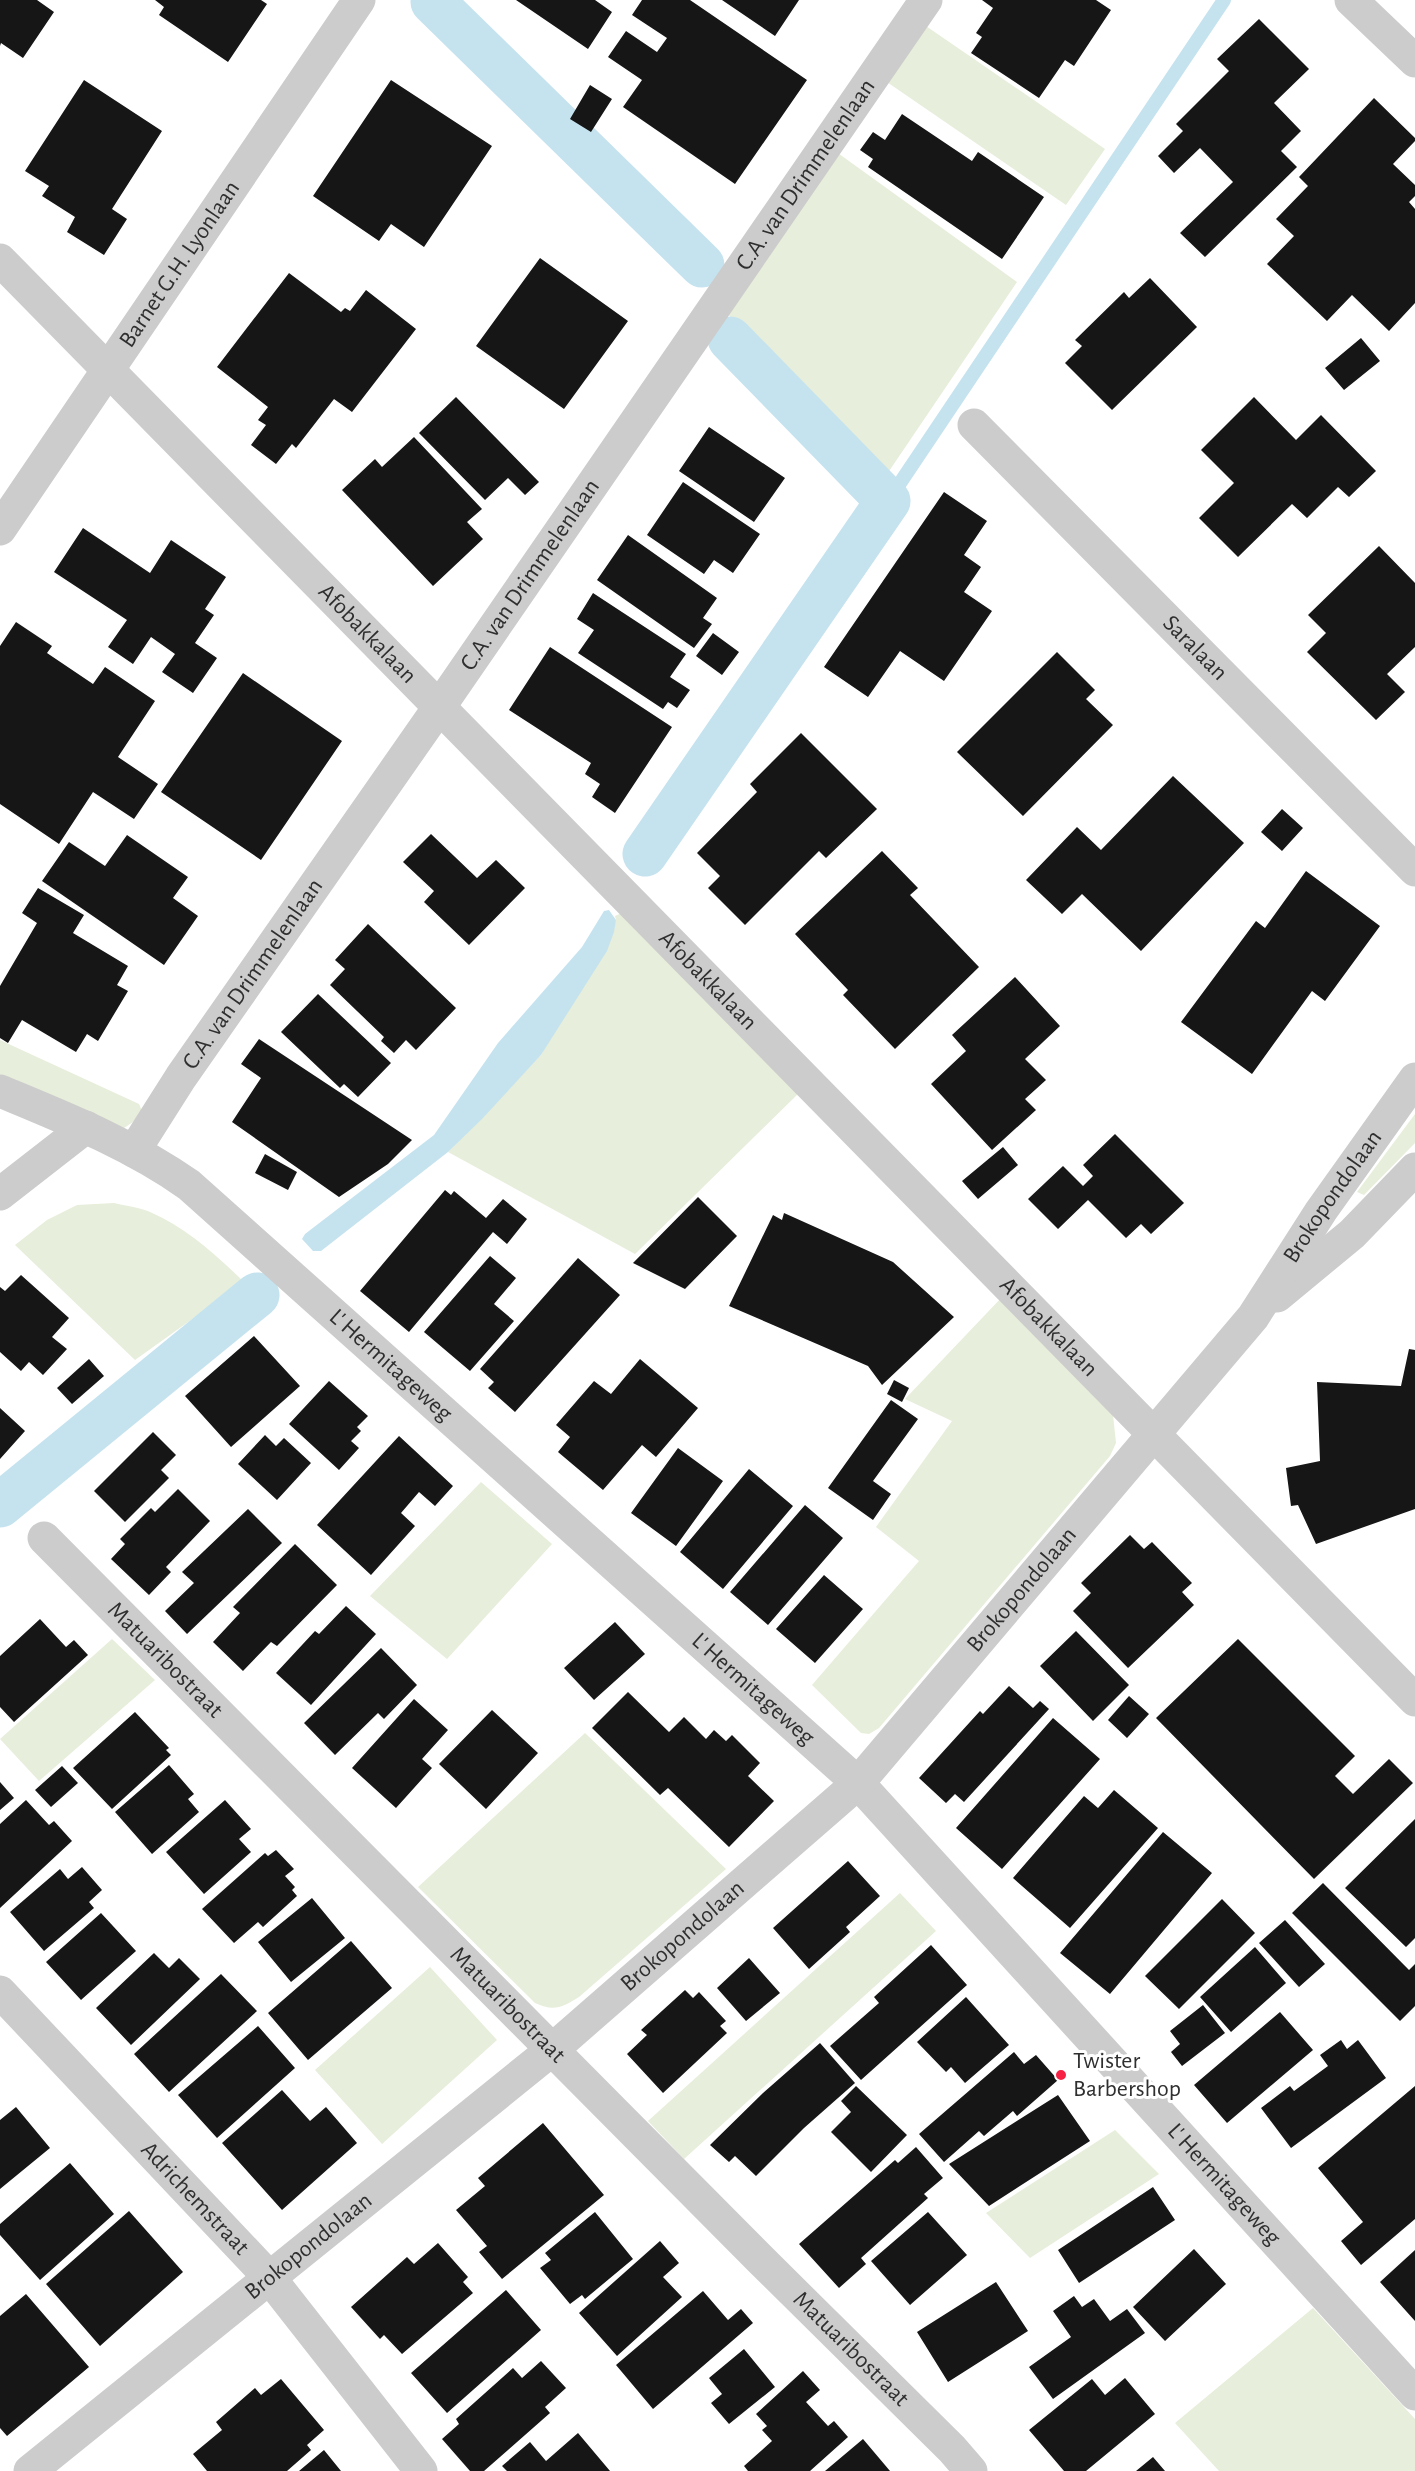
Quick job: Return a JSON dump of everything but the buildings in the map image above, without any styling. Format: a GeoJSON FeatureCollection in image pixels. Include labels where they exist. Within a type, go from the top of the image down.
{"type":"FeatureCollection","features":[{"type":"Feature","properties":{"kind":"street","name":"Barnet G.H. Lyonlaan"},"geometry":{"type":"LineString","coordinates":[[0,529],[359,0]]}},
{"type":"Feature","properties":{"kind":"street","name":"C.A. van Drimmelenlaan"},"geometry":{"type":"LineString","coordinates":[[134,1151],[181,1077],[440,706],[926,0]]}},
{"type":"Feature","properties":{"kind":"street"},"geometry":{"type":"LineString","coordinates":[[1351,0],[1415,61]]}},
{"type":"Feature","properties":{"kind":"street","name":"Afobakkalaan"},"geometry":{"type":"LineString","coordinates":[[0,260],[1415,1700]]}},
{"type":"Feature","properties":{"kind":"street","name":"Saralaan"},"geometry":{"type":"LineString","coordinates":[[975,425],[1415,870]]}},
{"type":"Feature","properties":{"kind":"street","name":"Brokopondolaan"},"geometry":{"type":"LineString","coordinates":[[30,2471],[553,2049],[858,1783],[1153,1432],[1253,1317],[1321,1211],[1415,1079]]}},
{"type":"Feature","properties":{"kind":"street","name":"L' Hermitageweg"},"geometry":{"type":"LineString","coordinates":[[0,1091],[86,1127],[164,1167],[189,1185],[858,1783],[1415,2394]]}},
{"type":"Feature","properties":{"kind":"street"},"geometry":{"type":"LineString","coordinates":[[0,1194],[86,1127]]}},
{"type":"Feature","properties":{"kind":"street","name":"Brokopondolaan"},"geometry":{"type":"LineString","coordinates":[[1253,1317],[1352,1234],[1415,1169]]}},
{"type":"Feature","properties":{"kind":"street","name":"Matuaribostraat"},"geometry":{"type":"LineString","coordinates":[[44,1539],[952,2449],[971,2471]]}},
{"type":"Feature","properties":{"kind":"street","name":"Adrichemstraat"},"geometry":{"type":"LineString","coordinates":[[0,1992],[269,2277],[421,2471]]}},
{"type":"Feature","properties":{"kind":"green space"},"geometry":{"type":"Polygon","coordinates":[[[923,24],[1105,149],[1066,205],[884,80],[923,24]]]}},
{"type":"Feature","properties":{"kind":"green space"},"geometry":{"type":"Polygon","coordinates":[[[835,151],[1017,282],[881,483],[769,370],[774,354],[726,313],[835,151]]]}},
{"type":"Feature","properties":{"kind":"green space"},"geometry":{"type":"Polygon","coordinates":[[[626,911],[800,1092],[635,1254],[448,1152],[541,1055],[616,920],[615,916],[626,911]]]}},
{"type":"Feature","properties":{"kind":"green space"},"geometry":{"type":"Polygon","coordinates":[[[0,1040],[139,1104],[142,1111],[133,1122],[121,1130],[0,1084],[0,1040]]]}},
{"type":"Feature","properties":{"kind":"green space"},"geometry":{"type":"Polygon","coordinates":[[[1415,1114],[1415,1143],[1364,1195],[1357,1192],[1415,1114]]]}},
{"type":"Feature","properties":{"kind":"green space"},"geometry":{"type":"Polygon","coordinates":[[[114,1203],[146,1210],[163,1218],[212,1252],[244,1282],[135,1360],[15,1245],[47,1220],[77,1205],[114,1203]]]}},
{"type":"Feature","properties":{"kind":"green space"},"geometry":{"type":"Polygon","coordinates":[[[1004,1295],[1113,1415],[1116,1443],[1110,1456],[879,1728],[869,1734],[861,1733],[812,1685],[919,1561],[876,1527],[952,1421],[905,1399],[1004,1295]]]}},
{"type":"Feature","properties":{"kind":"green space"},"geometry":{"type":"Polygon","coordinates":[[[481,1482],[552,1544],[447,1659],[370,1596],[481,1482]]]}},
{"type":"Feature","properties":{"kind":"green space"},"geometry":{"type":"Polygon","coordinates":[[[112,1639],[155,1680],[39,1781],[0,1739],[112,1639]]]}},
{"type":"Feature","properties":{"kind":"green space"},"geometry":{"type":"Polygon","coordinates":[[[585,1733],[726,1869],[579,1997],[563,2006],[553,2008],[535,2003],[418,1887],[585,1733]]]}},
{"type":"Feature","properties":{"kind":"green space"},"geometry":{"type":"Polygon","coordinates":[[[900,1893],[936,1931],[684,2159],[648,2121],[900,1893]]]}},
{"type":"Feature","properties":{"kind":"green space"},"geometry":{"type":"Polygon","coordinates":[[[430,1967],[497,2040],[382,2144],[315,2070],[430,1967]]]}},
{"type":"Feature","properties":{"kind":"green space"},"geometry":{"type":"Polygon","coordinates":[[[1115,2130],[1159,2174],[1030,2258],[986,2213],[1115,2130]]]}},
{"type":"Feature","properties":{"kind":"green space"},"geometry":{"type":"Polygon","coordinates":[[[1313,2308],[1415,2419],[1415,2471],[1219,2471],[1175,2423],[1313,2308]]]}},
{"type":"Feature","properties":{"kind":"water"},"geometry":{"type":"Polygon","coordinates":[[[609,910],[616,920],[607,951],[541,1055],[448,1152],[321,1251],[313,1251],[302,1239],[305,1234],[434,1135],[498,1043],[582,947],[604,911],[609,910]]]}},
{"type":"Feature","properties":{"kind":"waterway"},"geometry":{"type":"LineString","coordinates":[[888,501],[1224,0]]}},
{"type":"Feature","properties":{"kind":"waterway"},"geometry":{"type":"LineString","coordinates":[[433,2],[702,265]]}},
{"type":"Feature","properties":{"kind":"waterway"},"geometry":{"type":"LineString","coordinates":[[645,854],[888,501],[730,339]]}},
{"type":"Feature","properties":{"kind":"waterway"},"geometry":{"type":"LineString","coordinates":[[0,1505],[257,1295]]}},
{"type":"Feature","properties":{"kind":"place","name":"Twister Barbershop"},"geometry":{"type":"Point","coordinates":[1061,2075]}}]}
